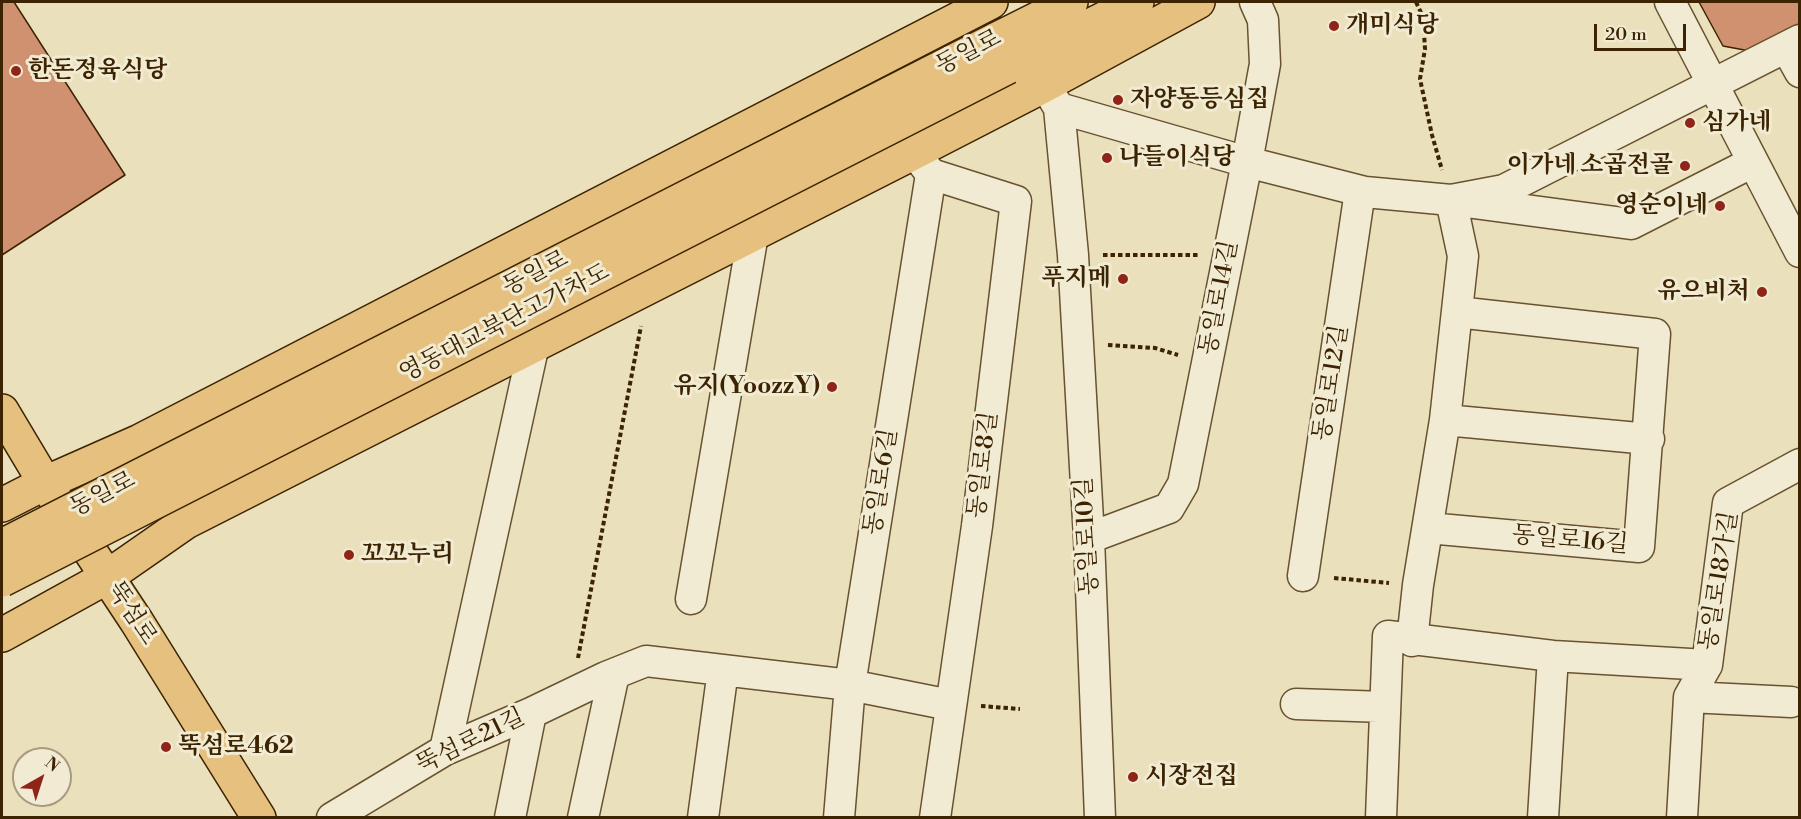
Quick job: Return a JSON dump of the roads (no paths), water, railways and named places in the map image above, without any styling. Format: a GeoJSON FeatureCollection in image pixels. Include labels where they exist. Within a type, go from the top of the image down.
{"type":"FeatureCollection","features":[{"type":"Feature","properties":{"kind":"main road","name":"동일로"},"geometry":{"type":"LineString","coordinates":[[1001,53],[1071,2]]}},
{"type":"Feature","properties":{"kind":"main road","name":"동일로"},"geometry":{"type":"LineString","coordinates":[[2,546],[1001,53],[1137,2]]}},
{"type":"Feature","properties":{"kind":"main road"},"geometry":{"type":"LineString","coordinates":[[2,635],[107,577],[186,522],[753,234],[923,163],[1052,96],[1198,2]]}},
{"type":"Feature","properties":{"kind":"main road"},"geometry":{"type":"LineString","coordinates":[[2,505],[45,483],[151,436],[982,4]]}},
{"type":"Feature","properties":{"kind":"main road","name":"영동대교북단고가차도"},"geometry":{"type":"LineString","coordinates":[[2,580],[1001,53]]}},
{"type":"Feature","properties":{"kind":"main road","name":"뚝섬로"},"geometry":{"type":"LineString","coordinates":[[2,411],[45,483],[259,818]]}},
{"type":"Feature","properties":{"kind":"street","name":"동일로14길"},"geometry":{"type":"LineString","coordinates":[[1089,538],[1169,508],[1182,484],[1265,64],[1263,20],[1255,2]]}},
{"type":"Feature","properties":{"kind":"street"},"geometry":{"type":"LineString","coordinates":[[1670,2],[1800,252]]}},
{"type":"Feature","properties":{"kind":"street"},"geometry":{"type":"LineString","coordinates":[[1451,200],[1504,190],[1713,83],[1795,53]]}},
{"type":"Feature","properties":{"kind":"street"},"geometry":{"type":"LineString","coordinates":[[1052,96],[1247,162],[1360,191],[1451,200],[1631,225],[1753,162]]}},
{"type":"Feature","properties":{"kind":"street","name":"동일로10길"},"geometry":{"type":"LineString","coordinates":[[1052,96],[1073,255],[1089,538],[1100,818]]}},
{"type":"Feature","properties":{"kind":"street","name":"동일로6길"},"geometry":{"type":"LineString","coordinates":[[839,818],[850,685],[923,163]]}},
{"type":"Feature","properties":{"kind":"street","name":"동일로8길"},"geometry":{"type":"LineString","coordinates":[[923,163],[1016,201],[977,526],[935,818]]}},
{"type":"Feature","properties":{"kind":"street","name":"동일로12길"},"geometry":{"type":"LineString","coordinates":[[1303,576],[1360,191]]}},
{"type":"Feature","properties":{"kind":"street"},"geometry":{"type":"LineString","coordinates":[[1412,640],[1418,585],[1445,420],[1462,256],[1451,200]]}},
{"type":"Feature","properties":{"kind":"street"},"geometry":{"type":"LineString","coordinates":[[691,599],[753,234]]}},
{"type":"Feature","properties":{"kind":"street","name":"동일로16길"},"geometry":{"type":"LineString","coordinates":[[1428,528],[1640,548],[1655,334],[1457,312]]}},
{"type":"Feature","properties":{"kind":"street"},"geometry":{"type":"LineString","coordinates":[[445,750],[534,344]]}},
{"type":"Feature","properties":{"kind":"street"},"geometry":{"type":"LineString","coordinates":[[1445,420],[1649,439]]}},
{"type":"Feature","properties":{"kind":"street","name":"동일로18가길"},"geometry":{"type":"LineString","coordinates":[[1682,818],[1689,697],[1707,665],[1728,503],[1800,464]]}},
{"type":"Feature","properties":{"kind":"street"},"geometry":{"type":"LineString","coordinates":[[1382,818],[1388,636],[1553,656],[1707,665]]}},
{"type":"Feature","properties":{"kind":"street"},"geometry":{"type":"LineString","coordinates":[[1543,818],[1553,656]]}},
{"type":"Feature","properties":{"kind":"street","name":"뚝섬로21길"},"geometry":{"type":"LineString","coordinates":[[332,818],[445,750],[614,674],[646,662],[850,685],[950,705]]}},
{"type":"Feature","properties":{"kind":"street"},"geometry":{"type":"LineString","coordinates":[[703,818],[723,670]]}},
{"type":"Feature","properties":{"kind":"street"},"geometry":{"type":"LineString","coordinates":[[583,818],[614,674]]}},
{"type":"Feature","properties":{"kind":"street"},"geometry":{"type":"LineString","coordinates":[[1689,697],[1791,702]]}},
{"type":"Feature","properties":{"kind":"street"},"geometry":{"type":"LineString","coordinates":[[1296,704],[1385,706]]}},
{"type":"Feature","properties":{"kind":"street"},"geometry":{"type":"LineString","coordinates":[[510,818],[531,713]]}},
{"type":"Feature","properties":{"kind":"place","name":"개미식당"},"geometry":{"type":"Point","coordinates":[1334,26]}},
{"type":"Feature","properties":{"kind":"place","name":"한돈정육식당"},"geometry":{"type":"Point","coordinates":[16,71]}},
{"type":"Feature","properties":{"kind":"place","name":"자양동등심집"},"geometry":{"type":"Point","coordinates":[1118,100]}},
{"type":"Feature","properties":{"kind":"place","name":"심가네"},"geometry":{"type":"Point","coordinates":[1690,123]}},
{"type":"Feature","properties":{"kind":"place","name":"나들이식당"},"geometry":{"type":"Point","coordinates":[1107,158]}},
{"type":"Feature","properties":{"kind":"place","name":"이가네 소곱전골"},"geometry":{"type":"Point","coordinates":[1685,166]}},
{"type":"Feature","properties":{"kind":"place","name":"영순이네"},"geometry":{"type":"Point","coordinates":[1720,206]}},
{"type":"Feature","properties":{"kind":"place","name":"푸지메"},"geometry":{"type":"Point","coordinates":[1123,279]}},
{"type":"Feature","properties":{"kind":"place","name":"유으비처"},"geometry":{"type":"Point","coordinates":[1762,292]}},
{"type":"Feature","properties":{"kind":"place","name":"유지(YoozzY)"},"geometry":{"type":"Point","coordinates":[832,387]}},
{"type":"Feature","properties":{"kind":"place","name":"꼬꼬누리"},"geometry":{"type":"Point","coordinates":[349,555]}},
{"type":"Feature","properties":{"kind":"place","name":"뚝섬로462"},"geometry":{"type":"Point","coordinates":[166,747]}},
{"type":"Feature","properties":{"kind":"place","name":"시장전집"},"geometry":{"type":"Point","coordinates":[1133,777]}}]}
